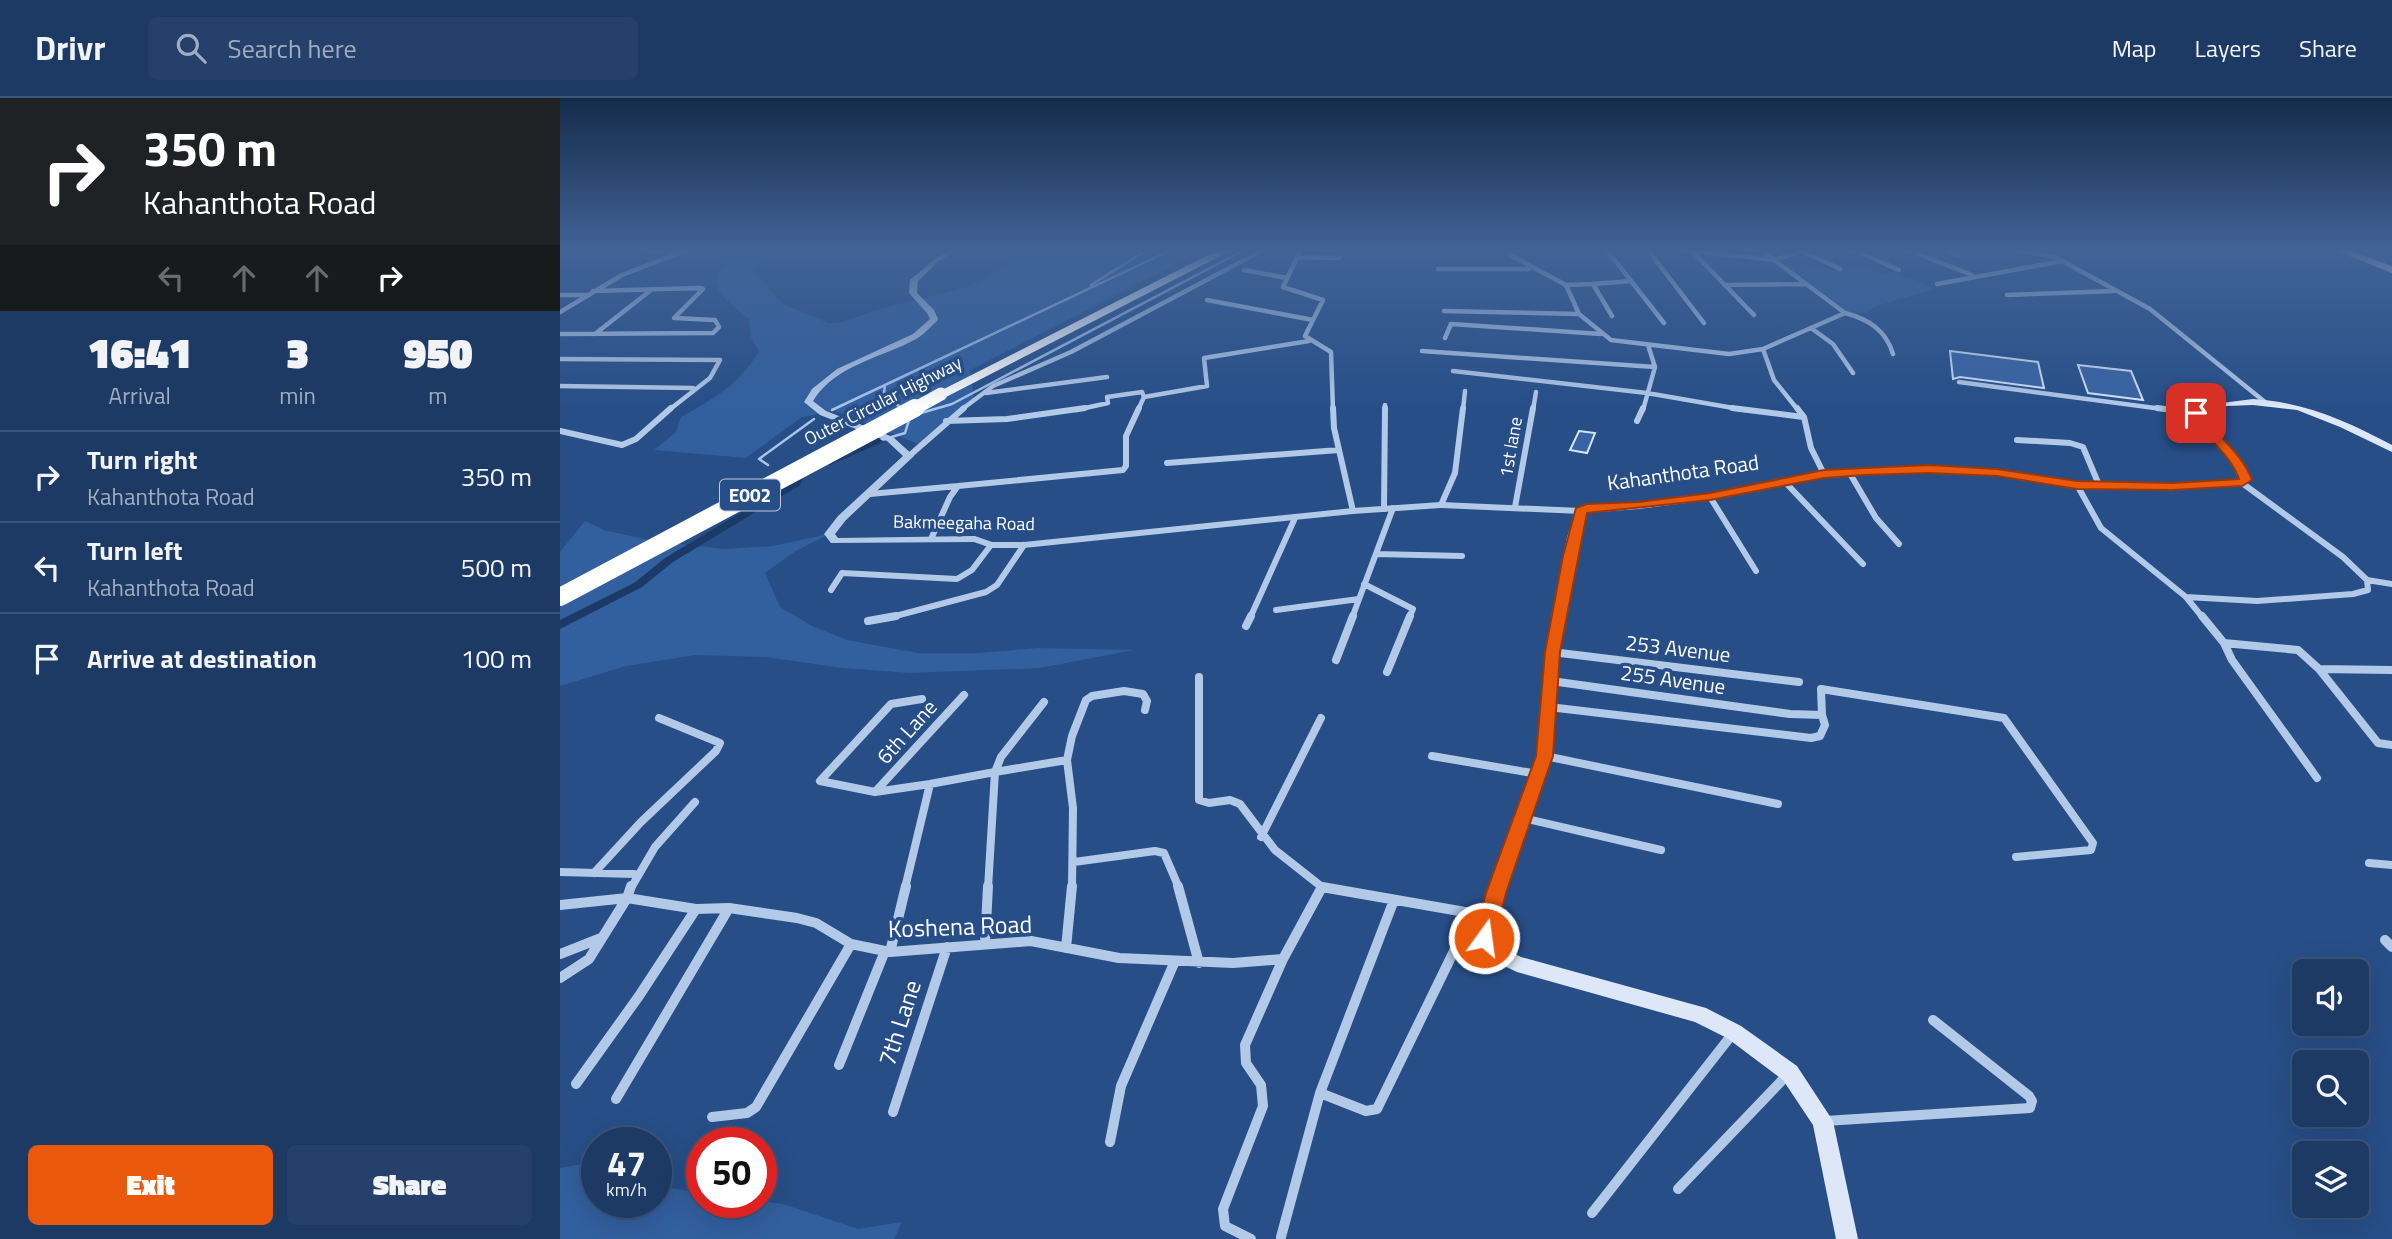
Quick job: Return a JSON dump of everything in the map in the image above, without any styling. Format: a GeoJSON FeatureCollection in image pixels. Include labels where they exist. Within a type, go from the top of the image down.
{"type":"FeatureCollection","features":[{"type":"Feature","properties":{"kind":"highway","name":"Outer Circular Highway"},"geometry":{"type":"LineString","coordinates":[[560,589],[1111,302]]}},
{"type":"Feature","properties":{"kind":"highway","name":"Outer Circular Highway"},"geometry":{"type":"LineString","coordinates":[[560,597],[937,393],[1120,302]]}},
{"type":"Feature","properties":{"kind":"main road"},"geometry":{"type":"LineString","coordinates":[[2242,482],[2246,480],[2239,462],[2202,424],[2196,413],[2198,409],[2265,402],[2302,406],[2325,414],[2392,449]]}},
{"type":"Feature","properties":{"kind":"main road","name":"Kahanthota Road"},"geometry":{"type":"LineString","coordinates":[[1581,511],[1587,508],[1638,506],[1710,496],[1824,474],[1849,472],[1929,469],[1997,472],[2077,485],[2172,486],[2242,482]]}},
{"type":"Feature","properties":{"kind":"main road"},"geometry":{"type":"LineString","coordinates":[[1581,511],[1552,652],[1545,756],[1484,938],[1495,953],[1517,964],[1699,1014],[1734,1032],[1790,1073],[1823,1121],[1847,1239]]}},
{"type":"Feature","properties":{"kind":"street"},"geometry":{"type":"LineString","coordinates":[[560,313],[576,302]]}},
{"type":"Feature","properties":{"kind":"street"},"geometry":{"type":"LineString","coordinates":[[594,334],[635,302]]}},
{"type":"Feature","properties":{"kind":"street"},"geometry":{"type":"LineString","coordinates":[[560,334],[713,333],[719,327],[715,320],[674,318],[690,302]]}},
{"type":"Feature","properties":{"kind":"street"},"geometry":{"type":"LineString","coordinates":[[922,302],[932,312],[934,319],[927,327],[916,336],[833,375],[820,384],[808,402],[823,413],[890,439],[909,456],[946,421],[982,393],[1071,352],[1165,302]]}},
{"type":"Feature","properties":{"kind":"street"},"geometry":{"type":"LineString","coordinates":[[1220,302],[1313,320]]}},
{"type":"Feature","properties":{"kind":"street"},"geometry":{"type":"LineString","coordinates":[[1321,302],[1304,336],[1331,352],[1334,428],[1353,511]]}},
{"type":"Feature","properties":{"kind":"street"},"geometry":{"type":"LineString","coordinates":[[1574,302],[1579,314],[1611,340],[1729,354],[1763,349],[1845,313]]}},
{"type":"Feature","properties":{"kind":"street"},"geometry":{"type":"LineString","coordinates":[[1604,302],[1612,316]]}},
{"type":"Feature","properties":{"kind":"street"},"geometry":{"type":"LineString","coordinates":[[1648,302],[1664,323]]}},
{"type":"Feature","properties":{"kind":"street"},"geometry":{"type":"LineString","coordinates":[[1688,302],[1704,323]]}},
{"type":"Feature","properties":{"kind":"street"},"geometry":{"type":"LineString","coordinates":[[1742,302],[1754,315]]}},
{"type":"Feature","properties":{"kind":"street"},"geometry":{"type":"LineString","coordinates":[[1831,302],[1845,313],[1868,320],[1883,332],[1891,343],[1893,355]]}},
{"type":"Feature","properties":{"kind":"street"},"geometry":{"type":"LineString","coordinates":[[2138,302],[2150,309],[2265,402]]}},
{"type":"Feature","properties":{"kind":"street"},"geometry":{"type":"LineString","coordinates":[[1444,310],[1579,314]]}},
{"type":"Feature","properties":{"kind":"street"},"geometry":{"type":"LineString","coordinates":[[1445,338],[1451,324],[1601,334]]}},
{"type":"Feature","properties":{"kind":"street"},"geometry":{"type":"LineString","coordinates":[[1811,328],[1833,344],[1853,373]]}},
{"type":"Feature","properties":{"kind":"street"},"geometry":{"type":"LineString","coordinates":[[1144,397],[1207,386],[1204,358],[1309,341]]}},
{"type":"Feature","properties":{"kind":"street"},"geometry":{"type":"LineString","coordinates":[[1637,421],[1646,405],[1655,367],[1648,345]]}},
{"type":"Feature","properties":{"kind":"street"},"geometry":{"type":"LineString","coordinates":[[1763,349],[1774,380],[1804,417],[1811,448],[1824,474]]}},
{"type":"Feature","properties":{"kind":"street"},"geometry":{"type":"LineString","coordinates":[[1422,351],[1655,367]]}},
{"type":"Feature","properties":{"kind":"street"},"geometry":{"type":"LineString","coordinates":[[560,359],[720,360],[710,378],[694,388],[636,439],[622,444],[560,431]]}},
{"type":"Feature","properties":{"kind":"street"},"geometry":{"type":"LineString","coordinates":[[1453,372],[1647,393],[1702,404],[1804,417]]}},
{"type":"Feature","properties":{"kind":"street"},"geometry":{"type":"LineString","coordinates":[[982,393],[1107,377]]}},
{"type":"Feature","properties":{"kind":"street"},"geometry":{"type":"LineString","coordinates":[[1959,382],[2196,413]]}},
{"type":"Feature","properties":{"kind":"street"},"geometry":{"type":"LineString","coordinates":[[560,386],[694,388]]}},
{"type":"Feature","properties":{"kind":"street"},"geometry":{"type":"LineString","coordinates":[[1441,505],[1455,472],[1465,391]]}},
{"type":"Feature","properties":{"kind":"street"},"geometry":{"type":"LineString","coordinates":[[946,421],[1013,419],[1065,411],[1108,403],[1107,397],[1131,392],[1142,393],[1144,397]]}},
{"type":"Feature","properties":{"kind":"street","name":"1st lane"},"geometry":{"type":"LineString","coordinates":[[1515,507],[1536,392]]}},
{"type":"Feature","properties":{"kind":"street"},"geometry":{"type":"LineString","coordinates":[[870,494],[1123,470],[1126,466],[1126,436],[1144,397]]}},
{"type":"Feature","properties":{"kind":"street"},"geometry":{"type":"LineString","coordinates":[[1336,660],[1376,554],[1388,509],[1385,405]]}},
{"type":"Feature","properties":{"kind":"street"},"geometry":{"type":"LineString","coordinates":[[2017,440],[2070,443],[2083,447],[2099,485]]}},
{"type":"Feature","properties":{"kind":"street"},"geometry":{"type":"LineString","coordinates":[[1167,463],[1339,450]]}},
{"type":"Feature","properties":{"kind":"street","name":"Bakmeegaha Road"},"geometry":{"type":"LineString","coordinates":[[909,456],[842,518],[829,534],[831,539],[975,538],[991,545],[1024,545],[1353,511],[1441,505],[1581,511]]}},
{"type":"Feature","properties":{"kind":"street"},"geometry":{"type":"LineString","coordinates":[[1849,472],[1876,518],[1899,544]]}},
{"type":"Feature","properties":{"kind":"street"},"geometry":{"type":"LineString","coordinates":[[1784,481],[1863,564]]}},
{"type":"Feature","properties":{"kind":"street"},"geometry":{"type":"LineString","coordinates":[[2242,482],[2324,541],[2367,580],[2392,584]]}},
{"type":"Feature","properties":{"kind":"street"},"geometry":{"type":"LineString","coordinates":[[2077,485],[2088,510],[2101,528],[2186,597],[2224,643],[2232,660],[2317,778]]}},
{"type":"Feature","properties":{"kind":"street"},"geometry":{"type":"LineString","coordinates":[[931,539],[950,497],[958,486]]}},
{"type":"Feature","properties":{"kind":"street"},"geometry":{"type":"LineString","coordinates":[[1710,496],[1756,571]]}},
{"type":"Feature","properties":{"kind":"street"},"geometry":{"type":"LineString","coordinates":[[1246,625],[1295,517]]}},
{"type":"Feature","properties":{"kind":"street"},"geometry":{"type":"LineString","coordinates":[[831,590],[842,573],[957,579],[972,570],[991,545]]}},
{"type":"Feature","properties":{"kind":"street"},"geometry":{"type":"LineString","coordinates":[[868,621],[986,592],[997,585],[1024,545]]}},
{"type":"Feature","properties":{"kind":"street"},"geometry":{"type":"LineString","coordinates":[[1376,554],[1462,556]]}},
{"type":"Feature","properties":{"kind":"street"},"geometry":{"type":"LineString","coordinates":[[2186,597],[2257,600],[2353,594],[2368,590],[2367,580]]}},
{"type":"Feature","properties":{"kind":"street"},"geometry":{"type":"LineString","coordinates":[[1364,584],[1413,609],[1387,672]]}},
{"type":"Feature","properties":{"kind":"street"},"geometry":{"type":"LineString","coordinates":[[1276,610],[1359,599]]}},
{"type":"Feature","properties":{"kind":"street"},"geometry":{"type":"LineString","coordinates":[[2224,643],[2298,650],[2319,669],[2378,743],[2392,745]]}},
{"type":"Feature","properties":{"kind":"street","name":"253 Avenue"},"geometry":{"type":"LineString","coordinates":[[1552,652],[1799,682]]}},
{"type":"Feature","properties":{"kind":"street"},"geometry":{"type":"LineString","coordinates":[[2319,669],[2392,670]]}},
{"type":"Feature","properties":{"kind":"street"},"geometry":{"type":"LineString","coordinates":[[1199,677],[1199,800],[1209,804],[1235,800],[1261,837],[1294,868],[1322,887],[1489,917]]}},
{"type":"Feature","properties":{"kind":"street","name":"255 Avenue"},"geometry":{"type":"LineString","coordinates":[[1551,681],[1790,714],[1822,715]]}},
{"type":"Feature","properties":{"kind":"street"},"geometry":{"type":"LineString","coordinates":[[1548,706],[1811,738],[1820,736],[1825,725],[1821,689],[2004,718],[2093,843],[2091,850],[2016,858]]}},
{"type":"Feature","properties":{"kind":"street"},"geometry":{"type":"LineString","coordinates":[[1066,948],[1074,862],[1073,808],[1067,760],[1079,714],[1086,700],[1092,695],[1139,691],[1147,701],[1145,710]]}},
{"type":"Feature","properties":{"kind":"street","name":"6th Lane"},"geometry":{"type":"LineString","coordinates":[[875,792],[964,695]]}},
{"type":"Feature","properties":{"kind":"street"},"geometry":{"type":"LineString","coordinates":[[922,699],[891,704],[820,779],[821,782],[875,792],[1067,760]]}},
{"type":"Feature","properties":{"kind":"street"},"geometry":{"type":"LineString","coordinates":[[985,944],[995,772],[1001,757],[1044,702]]}},
{"type":"Feature","properties":{"kind":"street"},"geometry":{"type":"LineString","coordinates":[[594,873],[641,822],[716,751],[720,743],[659,718]]}},
{"type":"Feature","properties":{"kind":"street"},"geometry":{"type":"LineString","coordinates":[[1261,837],[1321,718]]}},
{"type":"Feature","properties":{"kind":"street"},"geometry":{"type":"LineString","coordinates":[[1432,756],[1539,775]]}},
{"type":"Feature","properties":{"kind":"street"},"geometry":{"type":"LineString","coordinates":[[1545,756],[1778,804]]}},
{"type":"Feature","properties":{"kind":"street"},"geometry":{"type":"LineString","coordinates":[[839,1065],[888,951],[930,784]]}},
{"type":"Feature","properties":{"kind":"street"},"geometry":{"type":"LineString","coordinates":[[560,978],[589,959],[627,898],[634,874],[660,840],[695,803]]}},
{"type":"Feature","properties":{"kind":"street"},"geometry":{"type":"LineString","coordinates":[[1523,818],[1661,850]]}},
{"type":"Feature","properties":{"kind":"street"},"geometry":{"type":"LineString","coordinates":[[1074,862],[1154,851],[1164,853],[1179,889],[1199,963]]}},
{"type":"Feature","properties":{"kind":"street"},"geometry":{"type":"LineString","coordinates":[[2369,863],[2392,865]]}},
{"type":"Feature","properties":{"kind":"street"},"geometry":{"type":"LineString","coordinates":[[560,872],[634,874]]}},
{"type":"Feature","properties":{"kind":"street"},"geometry":{"type":"LineString","coordinates":[[1251,1239],[1225,1226],[1223,1209],[1265,1092],[1262,1081],[1247,1066],[1243,1056],[1245,1045],[1283,959],[1322,887]]}},
{"type":"Feature","properties":{"kind":"street","name":"Koshena Road"},"geometry":{"type":"LineString","coordinates":[[560,905],[627,898],[696,909],[729,908],[816,923],[851,944],[888,951],[1031,941],[1119,958],[1199,963],[1283,959]]}},
{"type":"Feature","properties":{"kind":"street"},"geometry":{"type":"LineString","coordinates":[[1282,1237],[1320,1093],[1394,900]]}},
{"type":"Feature","properties":{"kind":"street"},"geometry":{"type":"LineString","coordinates":[[616,1099],[729,908]]}},
{"type":"Feature","properties":{"kind":"street"},"geometry":{"type":"LineString","coordinates":[[576,1084],[639,996],[696,909]]}},
{"type":"Feature","properties":{"kind":"street"},"geometry":{"type":"LineString","coordinates":[[560,954],[602,937]]}},
{"type":"Feature","properties":{"kind":"street"},"geometry":{"type":"LineString","coordinates":[[1320,1093],[1366,1111],[1377,1109],[1454,951],[1462,945],[1484,938]]}},
{"type":"Feature","properties":{"kind":"street"},"geometry":{"type":"LineString","coordinates":[[712,1117],[747,1113],[756,1107],[851,944]]}},
{"type":"Feature","properties":{"kind":"street","name":"7th Lane"},"geometry":{"type":"LineString","coordinates":[[893,1112],[947,947]]}},
{"type":"Feature","properties":{"kind":"street"},"geometry":{"type":"LineString","coordinates":[[1110,1142],[1121,1086],[1175,961]]}},
{"type":"Feature","properties":{"kind":"street"},"geometry":{"type":"LineString","coordinates":[[1823,1121],[2030,1108],[2032,1101],[2029,1096],[1933,1020]]}},
{"type":"Feature","properties":{"kind":"street"},"geometry":{"type":"LineString","coordinates":[[1592,1213],[1734,1032]]}},
{"type":"Feature","properties":{"kind":"street"},"geometry":{"type":"LineString","coordinates":[[1678,1189],[1790,1073]]}},
{"type":"Feature","properties":{"kind":"shaded area"},"geometry":{"type":"Polygon","coordinates":[[[728,302],[781,302],[828,323],[843,322],[906,302],[1103,302],[970,370],[974,398],[921,445],[835,411],[802,417],[746,458],[654,450],[676,432],[681,417],[715,397],[735,381],[752,362],[759,351],[751,337],[749,319],[728,302]]]}},
{"type":"Feature","properties":{"kind":"shaded area"},"geometry":{"type":"Polygon","coordinates":[[[1835,302],[1890,302],[1865,313],[1848,312],[1835,302]]]}},
{"type":"Feature","properties":{"kind":"shaded area"},"geometry":{"type":"Polygon","coordinates":[[[585,521],[604,530],[653,541],[724,549],[772,546],[829,534],[794,552],[765,573],[780,607],[812,626],[847,640],[918,653],[978,653],[1038,648],[1134,650],[1040,668],[910,673],[843,668],[766,657],[695,655],[626,666],[560,686],[560,552],[585,521]]]}},
{"type":"Feature","properties":{"kind":"shaded area"},"geometry":{"type":"Polygon","coordinates":[[[581,1164],[581,1218],[672,1218],[672,1188],[686,1191],[686,1218],[777,1218],[777,1203],[858,1229],[902,1222],[894,1239],[560,1239],[560,1168],[581,1164]]]}},
{"type":"Feature","properties":{"kind":"building"},"geometry":{"type":"Polygon","coordinates":[[[1950,351],[2038,362],[2044,388],[1960,377],[1953,379],[1950,351]]]}},
{"type":"Feature","properties":{"kind":"building"},"geometry":{"type":"Polygon","coordinates":[[[2078,365],[2131,371],[2143,400],[2088,393],[2078,365]]]}},
{"type":"Feature","properties":{"kind":"building"},"geometry":{"type":"Polygon","coordinates":[[[1579,431],[1595,433],[1587,453],[1570,450],[1579,431]]]}},
{"type":"Feature","properties":{"kind":"waterway"},"geometry":{"type":"LineString","coordinates":[[885,385],[1060,302]]}},
{"type":"Feature","properties":{"kind":"waterway"},"geometry":{"type":"LineString","coordinates":[[921,413],[952,404],[1145,302]]}},
{"type":"Feature","properties":{"kind":"waterway"},"geometry":{"type":"LineString","coordinates":[[832,410],[885,385]]}},
{"type":"Feature","properties":{"kind":"waterway"},"geometry":{"type":"LineString","coordinates":[[885,385],[884,393],[901,408]]}},
{"type":"Feature","properties":{"kind":"waterway"},"geometry":{"type":"LineString","coordinates":[[878,441],[905,433],[910,417]]}},
{"type":"Feature","properties":{"kind":"waterway"},"geometry":{"type":"LineString","coordinates":[[768,465],[759,459],[814,419]]}},
{"type":"Feature","properties":{"kind":"waterway"},"geometry":{"type":"LineString","coordinates":[[827,463],[878,441]]}},
{"type":"Feature","properties":{"kind":"waterway"},"geometry":{"type":"LineString","coordinates":[[560,625],[638,585],[669,560],[797,483],[798,476],[807,472]]}},
{"type":"Feature","properties":{"kind":"route"},"geometry":{"type":"LineString","coordinates":[[1484,938],[1496,893],[1545,756],[1552,652],[1573,537],[1581,511],[1587,508],[1638,506],[1710,496],[1824,474],[1864,472],[1929,469],[1997,472],[2077,485],[2172,486],[2246,480],[2239,462],[2202,424],[2196,413]]}}]}
